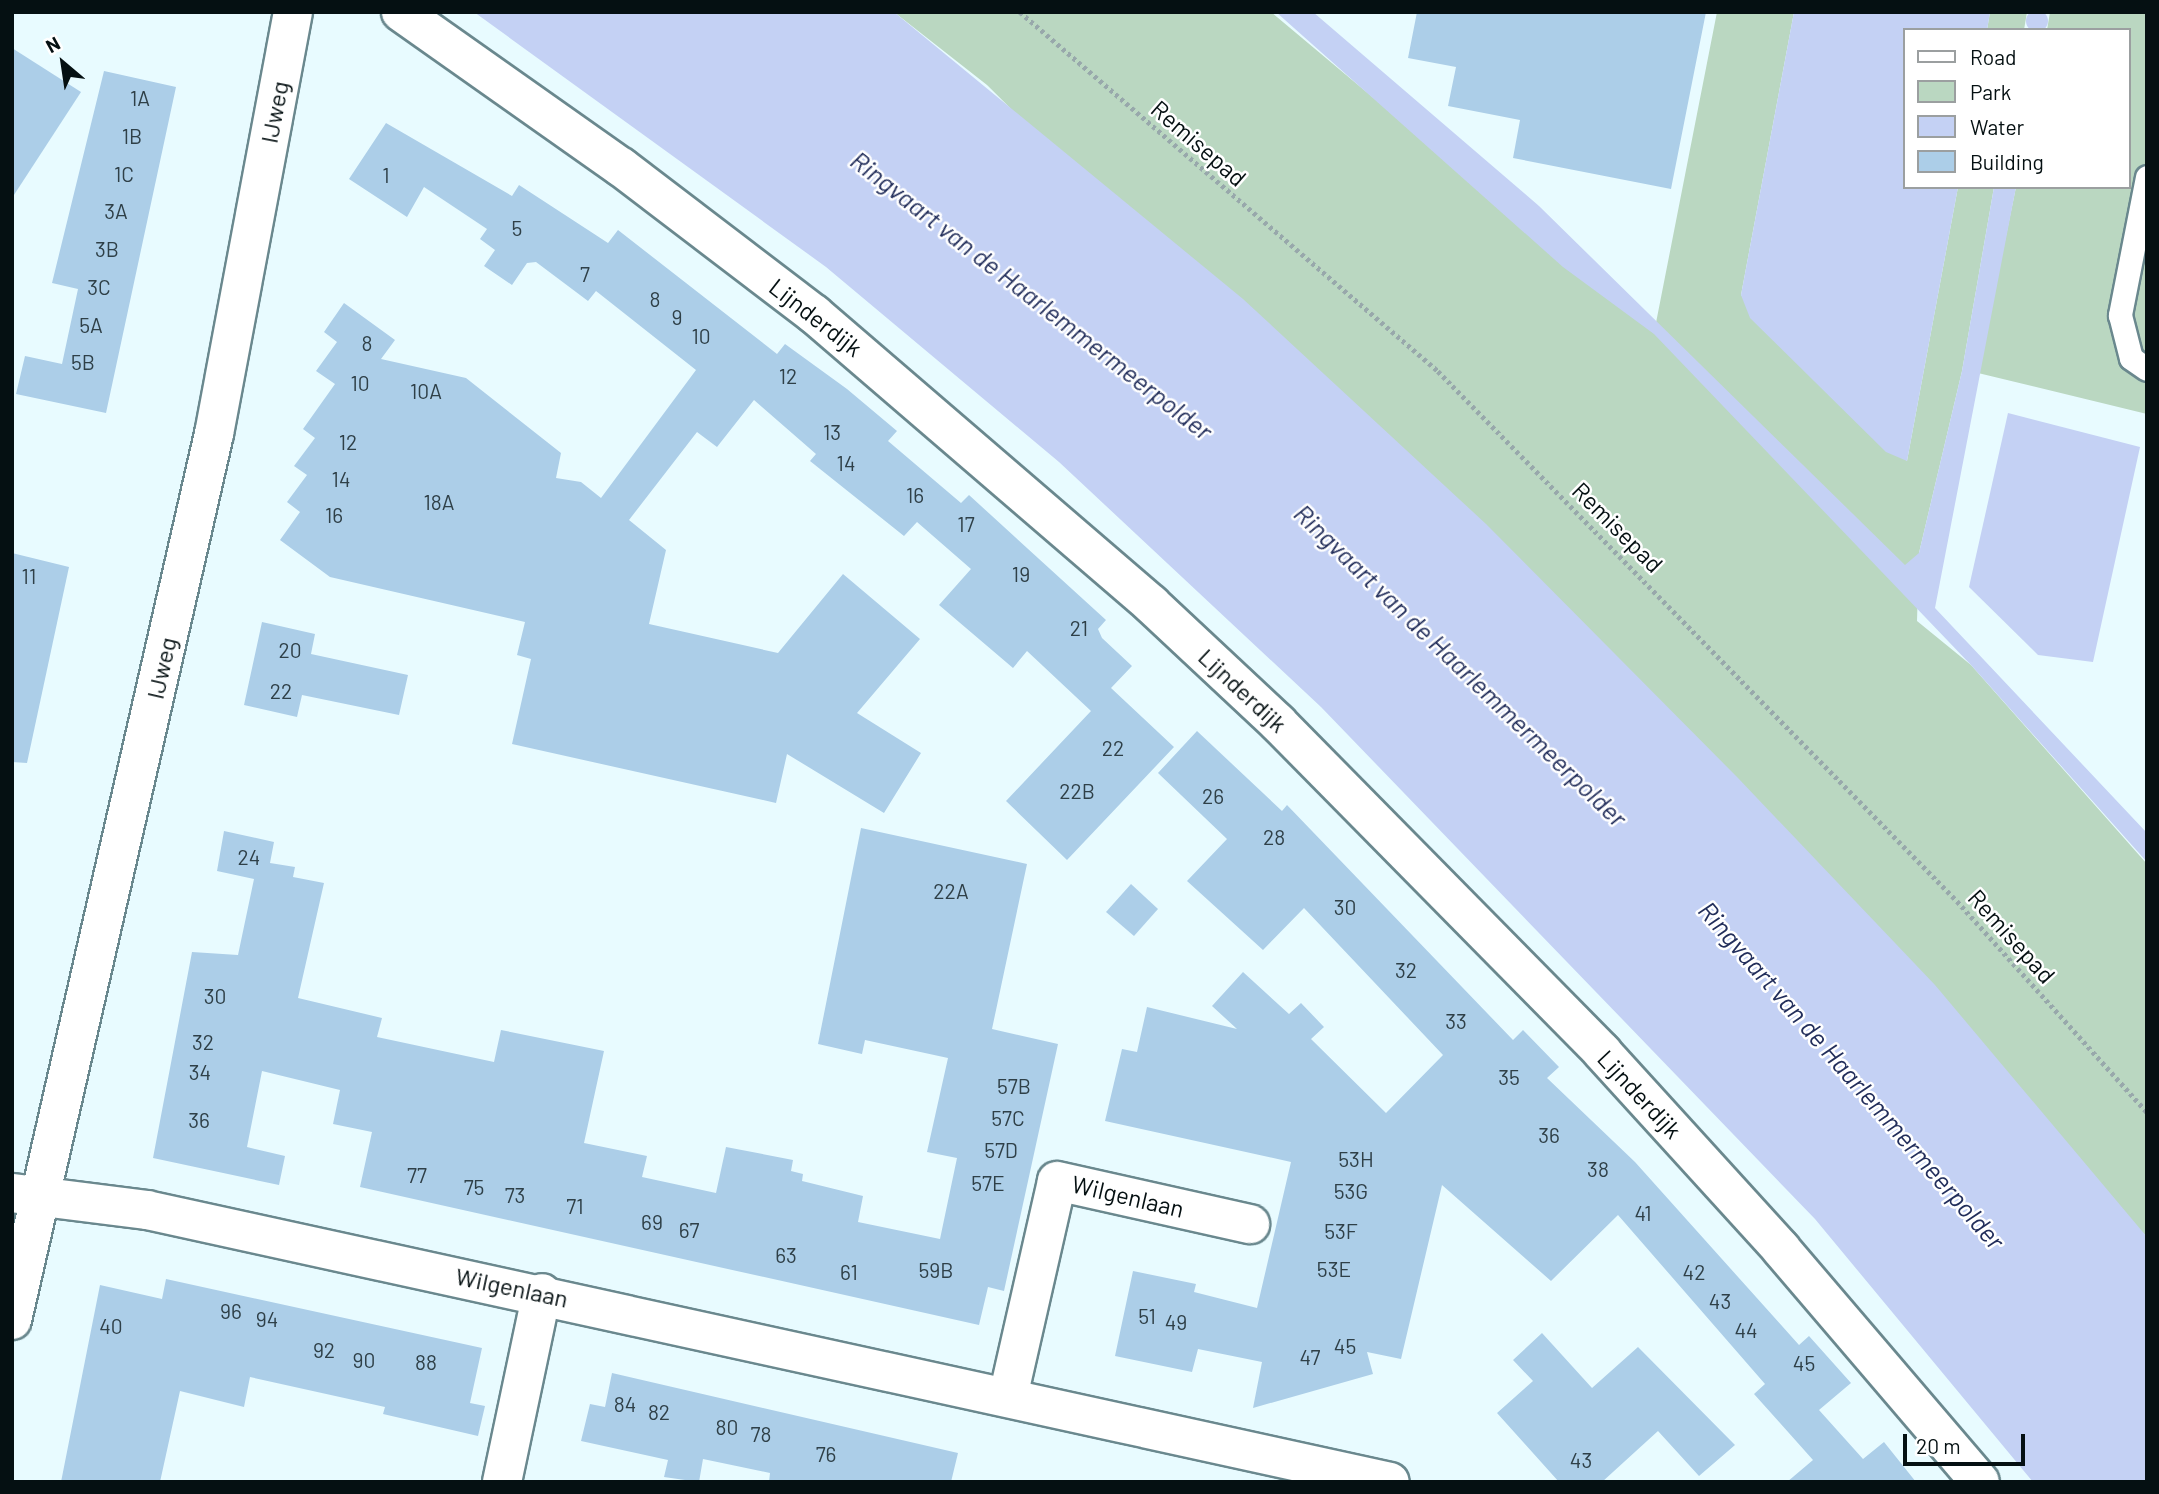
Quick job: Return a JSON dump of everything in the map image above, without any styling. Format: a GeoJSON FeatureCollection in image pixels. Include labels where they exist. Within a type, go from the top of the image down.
{"type":"FeatureCollection","features":[{"type":"Feature","properties":{"kind":"street","name":"IJweg"},"geometry":{"type":"LineString","coordinates":[[12,1320],[25,1194],[214,434],[293,12]]}},
{"type":"Feature","properties":{"kind":"street","name":"Lijnderdijk"},"geometry":{"type":"LineString","coordinates":[[401,12],[621,167],[814,314],[1151,604],[1278,723],[1602,1052],[1807,1278],[1980,1482]]}},
{"type":"Feature","properties":{"kind":"street","name":"Wilgenlaan"},"geometry":{"type":"LineString","coordinates":[[1008,1397],[1057,1181],[1250,1224]]}},
{"type":"Feature","properties":{"kind":"street","name":"Wilgenlaan"},"geometry":{"type":"LineString","coordinates":[[25,1194],[94,1199],[542,1293],[1390,1482]]}},
{"type":"Feature","properties":{"kind":"street"},"geometry":{"type":"LineString","coordinates":[[502,1482],[542,1293]]}},
{"type":"Feature","properties":{"kind":"lane"},"geometry":{"type":"LineString","coordinates":[[2147,177],[2120,315],[2131,358],[2147,369]]}},
{"type":"Feature","properties":{"kind":"path","name":"Remisepad"},"geometry":{"type":"LineString","coordinates":[[1020,12],[1438,371],[1957,901],[2147,1112]]}},
{"type":"Feature","properties":{"kind":"green space"},"geometry":{"type":"Polygon","coordinates":[[[894,12],[1271,12],[1654,333],[1717,12],[1794,12],[1741,295],[1907,461],[1958,189],[1994,189],[1962,371],[1919,553],[1917,621],[1971,665],[2147,864],[2147,1237],[987,85],[894,12]]]}},
{"type":"Feature","properties":{"kind":"green space"},"geometry":{"type":"Polygon","coordinates":[[[1990,12],[2027,12],[2024,28],[1987,28],[1990,12]]]}},
{"type":"Feature","properties":{"kind":"green space"},"geometry":{"type":"Polygon","coordinates":[[[2050,12],[2147,12],[2147,414],[1978,373],[2016,189],[2131,189],[2131,28],[2047,28],[2050,12]]]}},
{"type":"Feature","properties":{"kind":"water"},"geometry":{"type":"Polygon","coordinates":[[[2033,11],[2041,11],[2047,17],[2046,28],[2028,28],[2027,25],[2027,17],[2033,11]]]}},
{"type":"Feature","properties":{"kind":"water","name":"Ringvaart van de Haarlemmermeerpolder"},"geometry":{"type":"Polygon","coordinates":[[[474,12],[894,12],[1243,299],[1486,524],[1738,778],[1935,985],[2147,1237],[2147,1482],[2033,1482],[1815,1219],[1321,707],[1059,462],[826,267],[474,12]]]}},
{"type":"Feature","properties":{"kind":"water"},"geometry":{"type":"Polygon","coordinates":[[[1276,12],[1313,12],[1539,206],[1905,565],[1919,553],[1962,371],[1994,189],[2016,189],[1935,608],[2147,833],[2147,862],[1971,665],[1654,334],[1563,267],[1276,12]]]}},
{"type":"Feature","properties":{"kind":"water"},"geometry":{"type":"Polygon","coordinates":[[[1794,12],[1990,12],[1987,28],[1904,28],[1904,189],[1958,189],[1907,461],[1886,452],[1750,318],[1741,295],[1794,12]]]}},
{"type":"Feature","properties":{"kind":"water"},"geometry":{"type":"Polygon","coordinates":[[[2008,413],[2140,447],[2093,662],[2038,655],[1969,587],[2008,413]]]}},
{"type":"Feature","properties":{"kind":"building"},"geometry":{"type":"Polygon","coordinates":[[[1417,12],[1706,12],[1671,189],[1513,158],[1520,120],[1448,106],[1456,67],[1408,58],[1417,12]]]}},
{"type":"Feature","properties":{"kind":"building"},"geometry":{"type":"Polygon","coordinates":[[[12,48],[81,92],[12,198],[12,48]]]}},
{"type":"Feature","properties":{"kind":"building"},"geometry":{"type":"Polygon","coordinates":[[[104,71],[176,87],[106,413],[16,394],[25,356],[62,364],[78,289],[52,283],[104,71]]]}},
{"type":"Feature","properties":{"kind":"building"},"geometry":{"type":"Polygon","coordinates":[[[386,123],[512,196],[519,185],[608,243],[618,230],[777,354],[785,344],[847,389],[897,431],[888,441],[961,503],[969,495],[1106,620],[1098,629],[1102,638],[1132,666],[1111,688],[1174,747],[1067,860],[1006,801],[1091,711],[1027,651],[1013,668],[939,605],[971,569],[917,522],[904,536],[810,461],[816,454],[754,400],[717,447],[697,432],[629,520],[666,550],[649,624],[778,653],[843,574],[920,639],[857,713],[921,753],[884,813],[787,754],[776,803],[512,744],[531,659],[517,655],[525,622],[330,577],[280,540],[300,512],[287,502],[307,475],[294,466],[315,438],[303,429],[335,384],[316,371],[337,342],[324,332],[344,303],[395,340],[381,359],[466,378],[561,453],[556,478],[581,482],[601,498],[696,370],[596,291],[588,301],[536,262],[527,263],[512,285],[484,266],[495,250],[480,239],[487,229],[424,187],[407,217],[349,179],[386,123]]]}},
{"type":"Feature","properties":{"kind":"building"},"geometry":{"type":"Polygon","coordinates":[[[12,553],[69,567],[27,763],[12,762],[12,553]]]}},
{"type":"Feature","properties":{"kind":"building"},"geometry":{"type":"Polygon","coordinates":[[[262,622],[315,634],[311,654],[408,675],[399,715],[302,695],[297,717],[244,705],[262,622]]]}},
{"type":"Feature","properties":{"kind":"building"},"geometry":{"type":"Polygon","coordinates":[[[1197,731],[1282,811],[1287,805],[1513,1040],[1523,1030],[1559,1067],[1547,1078],[1635,1162],[1799,1345],[1809,1336],[1851,1383],[1819,1410],[1863,1459],[1884,1442],[1916,1482],[1787,1482],[1813,1460],[1754,1394],[1765,1384],[1618,1215],[1551,1281],[1442,1185],[1401,1359],[1367,1352],[1373,1374],[1253,1408],[1262,1362],[1198,1349],[1192,1372],[1115,1356],[1133,1271],[1196,1284],[1194,1292],[1257,1308],[1291,1162],[1105,1121],[1122,1049],[1137,1052],[1147,1007],[1237,1029],[1212,1006],[1243,972],[1289,1014],[1301,1003],[1324,1027],[1311,1039],[1386,1113],[1443,1055],[1304,908],[1263,950],[1187,881],[1227,839],[1158,773],[1197,731]]]}},
{"type":"Feature","properties":{"kind":"building"},"geometry":{"type":"Polygon","coordinates":[[[861,828],[1027,864],[992,1029],[1058,1044],[1004,1291],[988,1287],[979,1325],[360,1187],[372,1132],[333,1124],[340,1090],[262,1071],[247,1147],[285,1156],[279,1185],[153,1158],[192,952],[238,955],[254,879],[217,871],[224,831],[274,842],[270,863],[295,867],[293,877],[324,883],[298,998],[382,1018],[377,1037],[494,1062],[501,1030],[604,1051],[584,1143],[647,1156],[642,1177],[716,1193],[726,1147],[793,1160],[791,1171],[803,1174],[802,1181],[863,1196],[858,1222],[940,1239],[957,1158],[927,1152],[948,1058],[865,1040],[862,1054],[818,1044],[861,828]]]}},
{"type":"Feature","properties":{"kind":"building"},"geometry":{"type":"Polygon","coordinates":[[[1131,884],[1158,909],[1134,936],[1106,912],[1131,884]]]}},
{"type":"Feature","properties":{"kind":"building"},"geometry":{"type":"Polygon","coordinates":[[[166,1279],[482,1348],[470,1403],[485,1406],[478,1436],[383,1414],[385,1407],[250,1377],[244,1407],[180,1391],[160,1482],[61,1482],[100,1285],[162,1299],[166,1279]]]}},
{"type":"Feature","properties":{"kind":"building"},"geometry":{"type":"Polygon","coordinates":[[[1542,1333],[1592,1388],[1638,1347],[1735,1445],[1699,1476],[1658,1431],[1602,1482],[1559,1482],[1497,1413],[1533,1381],[1513,1360],[1542,1333]]]}},
{"type":"Feature","properties":{"kind":"building"},"geometry":{"type":"Polygon","coordinates":[[[612,1373],[958,1453],[951,1482],[769,1482],[770,1473],[703,1459],[699,1482],[664,1477],[668,1460],[581,1441],[590,1404],[605,1407],[612,1373]]]}}]}
